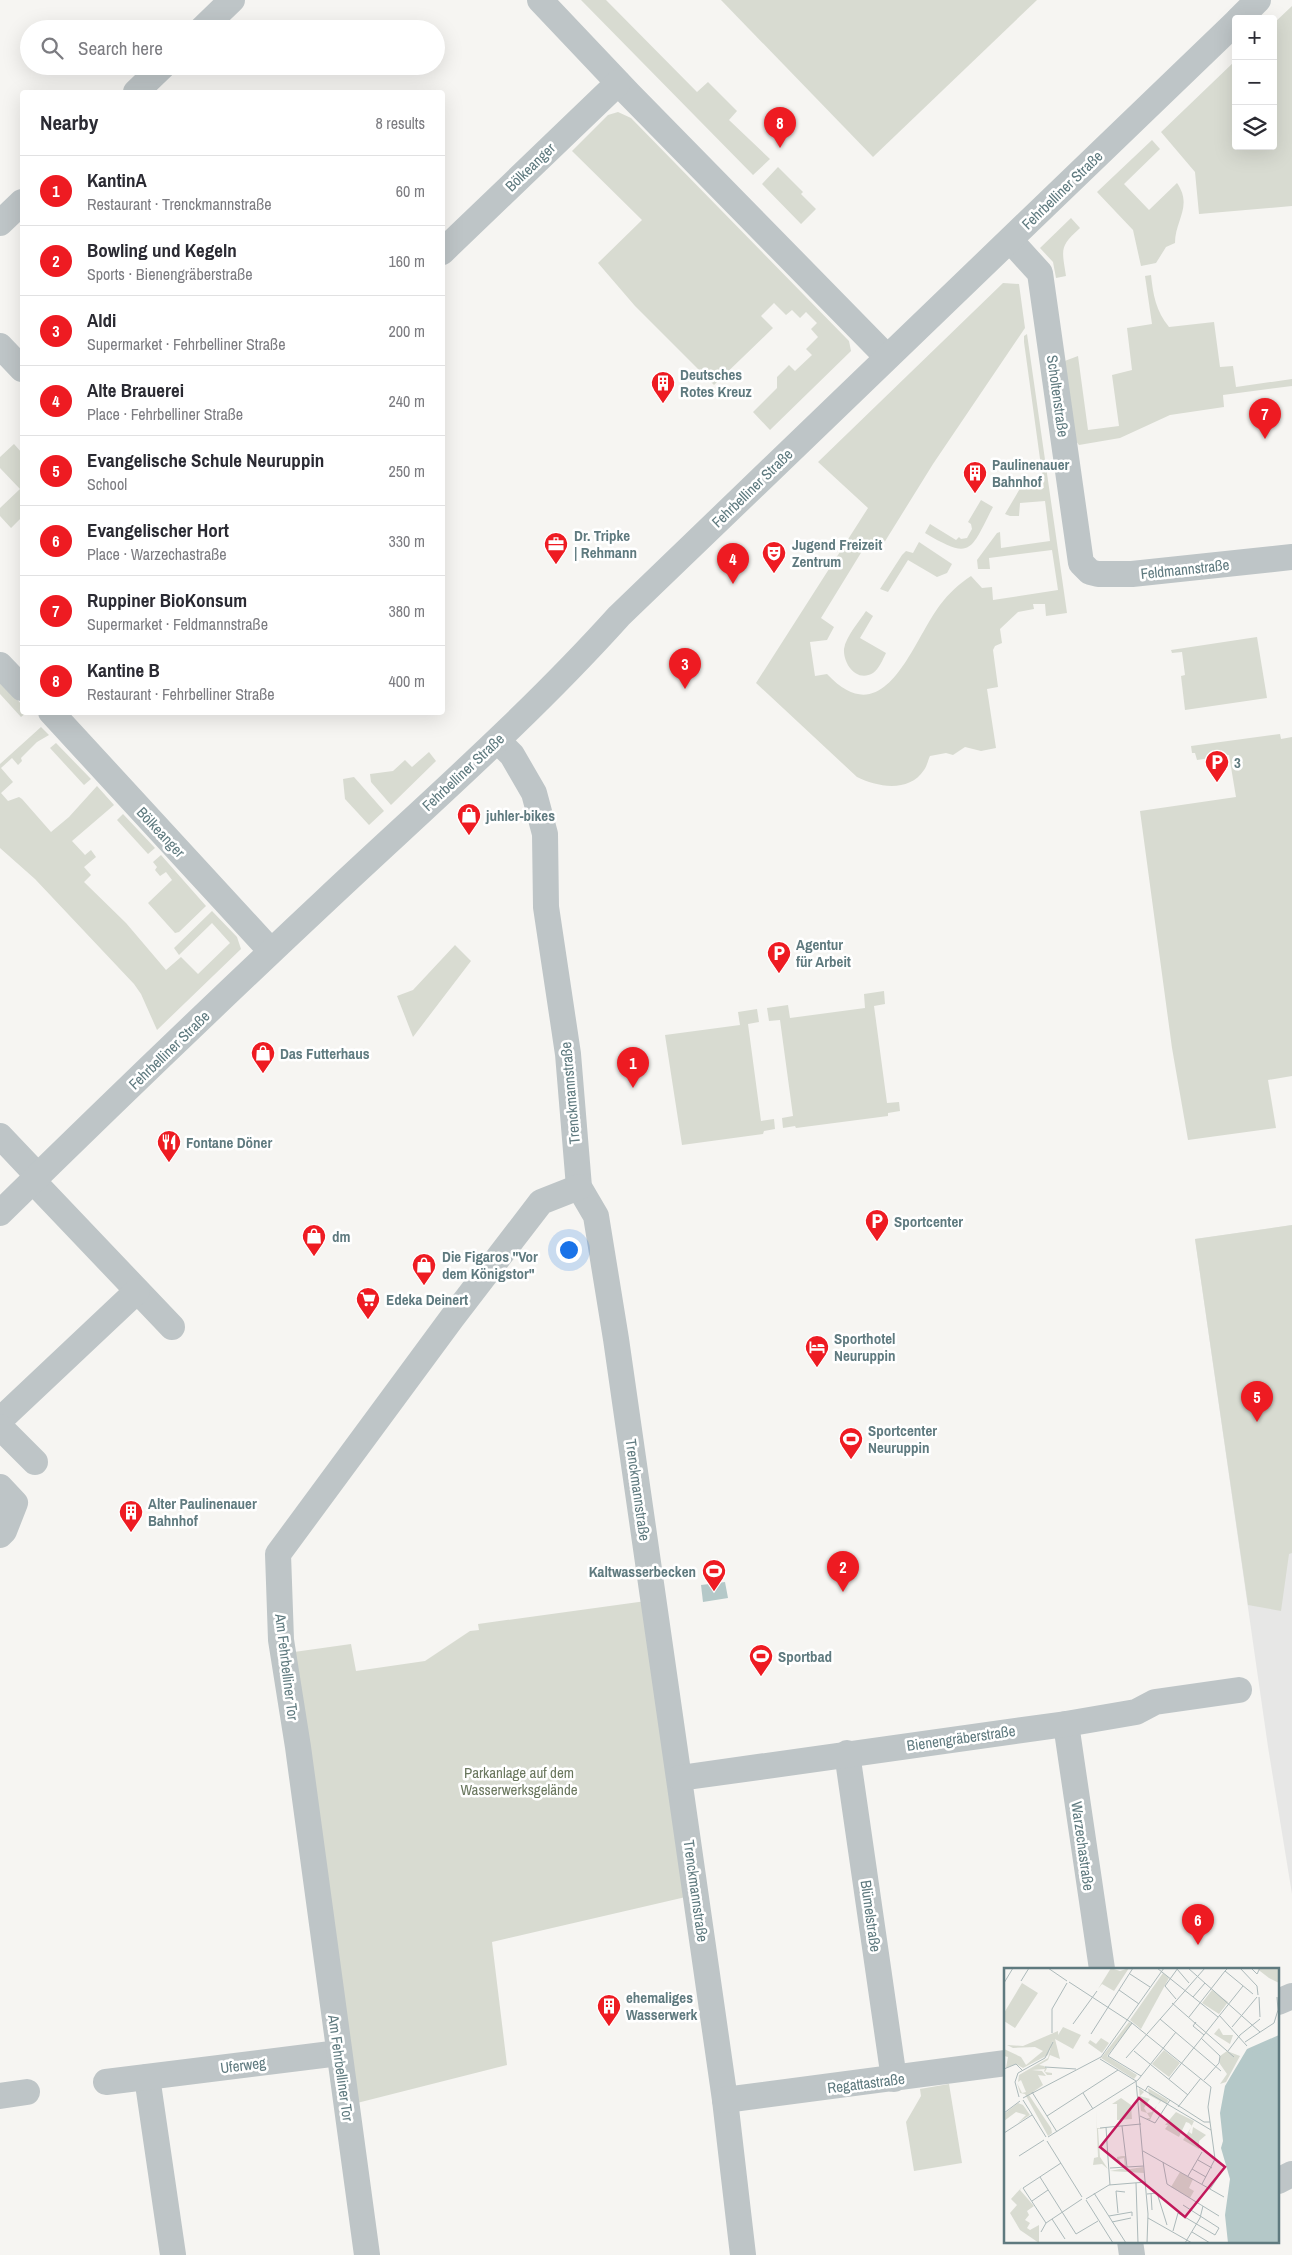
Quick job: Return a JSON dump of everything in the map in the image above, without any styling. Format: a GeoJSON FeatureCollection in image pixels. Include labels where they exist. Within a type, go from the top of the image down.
{"type":"FeatureCollection","features":[{"type":"Feature","properties":{"kind":"street"},"geometry":{"type":"LineString","coordinates":[[211,20],[232,0]]}},
{"type":"Feature","properties":{"kind":"street"},"geometry":{"type":"LineString","coordinates":[[540,0],[618,83],[887,357]]}},
{"type":"Feature","properties":{"kind":"street"},"geometry":{"type":"LineString","coordinates":[[1243,15],[1258,0]]}},
{"type":"Feature","properties":{"kind":"street","name":"Fehrbelliner Straße"},"geometry":{"type":"LineString","coordinates":[[0,1213],[271,951],[498,741],[571,669],[619,616],[1232,26]]}},
{"type":"Feature","properties":{"kind":"street"},"geometry":{"type":"LineString","coordinates":[[138,90],[154,75]]}},
{"type":"Feature","properties":{"kind":"street","name":"Bölkeanger"},"geometry":{"type":"LineString","coordinates":[[445,249],[618,83]]}},
{"type":"Feature","properties":{"kind":"street"},"geometry":{"type":"LineString","coordinates":[[0,223],[20,204]]}},
{"type":"Feature","properties":{"kind":"street","name":"Scholtenstraße"},"geometry":{"type":"LineString","coordinates":[[1010,240],[1040,273],[1081,564]]}},
{"type":"Feature","properties":{"kind":"street"},"geometry":{"type":"LineString","coordinates":[[0,346],[20,367]]}},
{"type":"Feature","properties":{"kind":"street","name":"Feldmannstraße"},"geometry":{"type":"LineString","coordinates":[[1081,564],[1090,572],[1098,574],[1132,574],[1292,557]]}},
{"type":"Feature","properties":{"kind":"street"},"geometry":{"type":"LineString","coordinates":[[0,665],[20,686]]}},
{"type":"Feature","properties":{"kind":"street","name":"Bölkeanger"},"geometry":{"type":"LineString","coordinates":[[54,715],[271,951]]}},
{"type":"Feature","properties":{"kind":"street","name":"Trenckmannstraße"},"geometry":{"type":"LineString","coordinates":[[498,741],[512,755],[522,769],[534,793],[545,834],[546,906],[568,1054],[578,1186],[596,1216],[616,1339],[725,2100],[743,2255]]}},
{"type":"Feature","properties":{"kind":"street"},"geometry":{"type":"LineString","coordinates":[[0,1136],[137,1291],[172,1327]]}},
{"type":"Feature","properties":{"kind":"street","name":"Am Fehrbelliner Tor"},"geometry":{"type":"LineString","coordinates":[[367,2255],[298,1748],[281,1640],[278,1554],[452,1318],[542,1202],[578,1186]]}},
{"type":"Feature","properties":{"kind":"street"},"geometry":{"type":"LineString","coordinates":[[0,1420],[137,1291]]}},
{"type":"Feature","properties":{"kind":"street"},"geometry":{"type":"LineString","coordinates":[[0,1427],[35,1462]]}},
{"type":"Feature","properties":{"kind":"street"},"geometry":{"type":"LineString","coordinates":[[0,1487],[15,1503],[4,1531],[0,1535]]}},
{"type":"Feature","properties":{"kind":"street","name":"Bienengräberstraße"},"geometry":{"type":"LineString","coordinates":[[680,1778],[1066,1724],[1136,1712],[1155,1702],[1239,1690]]}},
{"type":"Feature","properties":{"kind":"street","name":"Warzechastraße"},"geometry":{"type":"LineString","coordinates":[[1066,1724],[1102,1968]]}},
{"type":"Feature","properties":{"kind":"street","name":"Blümelstraße"},"geometry":{"type":"LineString","coordinates":[[848,1753],[894,2079]]}},
{"type":"Feature","properties":{"kind":"street"},"geometry":{"type":"LineString","coordinates":[[1280,2001],[1292,1996]]}},
{"type":"Feature","properties":{"kind":"street","name":"Uferweg"},"geometry":{"type":"LineString","coordinates":[[106,2082],[339,2053]]}},
{"type":"Feature","properties":{"kind":"street","name":"Regattastraße"},"geometry":{"type":"LineString","coordinates":[[725,2100],[1004,2063]]}},
{"type":"Feature","properties":{"kind":"street"},"geometry":{"type":"LineString","coordinates":[[147,2077],[172,2255]]}},
{"type":"Feature","properties":{"kind":"street"},"geometry":{"type":"LineString","coordinates":[[0,2096],[27,2092]]}},
{"type":"Feature","properties":{"kind":"street"},"geometry":{"type":"LineString","coordinates":[[1280,2180],[1292,2174]]}},
{"type":"Feature","properties":{"kind":"street"},"geometry":{"type":"LineString","coordinates":[[1130,2242],[1132,2255]]}},
{"type":"Feature","properties":{"kind":"shaded area"},"geometry":{"type":"Polygon","coordinates":[[[1292,1225],[1292,1894],[1268,1747],[1195,1239],[1292,1225]]]}},
{"type":"Feature","properties":{"kind":"shaded area","name":"Kaltwasserbecken"},"geometry":{"type":"Polygon","coordinates":[[[725,1582],[728,1598],[703,1602],[701,1585],[725,1582]]]}},
{"type":"Feature","properties":{"kind":"green space"},"geometry":{"type":"Polygon","coordinates":[[[581,0],[606,0],[697,92],[708,82],[737,111],[729,120],[770,159],[753,175],[581,0]]]}},
{"type":"Feature","properties":{"kind":"green space"},"geometry":{"type":"Polygon","coordinates":[[[721,0],[1037,0],[873,157],[721,0]]]}},
{"type":"Feature","properties":{"kind":"green space"},"geometry":{"type":"Polygon","coordinates":[[[1292,6],[1292,206],[1199,214],[1195,172],[1161,132],[1232,64],[1232,150],[1277,150],[1277,20],[1292,6]]]}},
{"type":"Feature","properties":{"kind":"green space"},"geometry":{"type":"Polygon","coordinates":[[[618,112],[631,118],[849,341],[851,351],[770,430],[753,412],[777,388],[777,377],[789,365],[795,371],[812,355],[806,349],[818,337],[811,329],[817,323],[806,312],[800,318],[792,310],[786,315],[774,303],[761,316],[773,328],[714,385],[635,306],[598,263],[642,220],[572,151],[608,115],[618,112]]]}},
{"type":"Feature","properties":{"kind":"green space"},"geometry":{"type":"Polygon","coordinates":[[[1152,140],[1160,149],[1124,184],[1149,210],[1177,183],[1182,191],[1183,206],[1175,243],[1166,247],[1156,263],[1141,266],[1133,230],[1097,192],[1152,140]]]}},
{"type":"Feature","properties":{"kind":"green space"},"geometry":{"type":"Polygon","coordinates":[[[778,167],[803,192],[801,194],[816,209],[801,224],[762,184],[778,167]]]}},
{"type":"Feature","properties":{"kind":"green space"},"geometry":{"type":"Polygon","coordinates":[[[1071,218],[1080,228],[1065,244],[1063,254],[1066,276],[1056,278],[1053,262],[1040,248],[1071,218]]]}},
{"type":"Feature","properties":{"kind":"green space"},"geometry":{"type":"Polygon","coordinates":[[[1151,275],[1156,302],[1161,315],[1169,327],[1214,322],[1220,367],[1233,366],[1236,387],[1292,379],[1292,386],[1223,395],[1224,407],[1170,415],[1120,438],[1079,445],[1072,436],[1062,362],[1078,356],[1088,430],[1119,426],[1112,375],[1132,370],[1127,328],[1152,324],[1145,276],[1151,275]]]}},
{"type":"Feature","properties":{"kind":"green space"},"geometry":{"type":"Polygon","coordinates":[[[1003,283],[1019,284],[1025,328],[933,464],[879,551],[867,543],[821,618],[834,627],[827,640],[810,642],[815,676],[827,674],[847,690],[865,695],[881,689],[895,677],[943,601],[954,589],[971,576],[982,588],[992,587],[993,600],[1058,590],[1052,550],[989,558],[990,569],[978,569],[977,560],[997,533],[1000,532],[1001,548],[1050,541],[1045,501],[1020,503],[1019,516],[1005,514],[1028,475],[1029,489],[1044,488],[1024,342],[1024,336],[1027,334],[1067,613],[1046,616],[1045,604],[1033,604],[1034,609],[1018,612],[1000,629],[1002,643],[995,646],[993,650],[998,687],[987,689],[996,748],[981,751],[965,747],[953,755],[946,753],[930,756],[926,767],[918,777],[901,785],[883,785],[865,781],[857,777],[756,683],[868,508],[818,462],[1003,283]]]}},
{"type":"Feature","properties":{"kind":"green space"},"geometry":{"type":"Polygon","coordinates":[[[14,444],[20,451],[20,489],[0,468],[0,457],[14,444]]]}},
{"type":"Feature","properties":{"kind":"green space"},"geometry":{"type":"Polygon","coordinates":[[[20,489],[20,519],[11,528],[0,516],[0,508],[20,489]]]}},
{"type":"Feature","properties":{"kind":"green space"},"geometry":{"type":"Polygon","coordinates":[[[981,500],[993,507],[974,542],[968,547],[961,549],[952,547],[925,533],[930,524],[956,540],[959,537],[961,539],[967,538],[972,529],[971,524],[968,522],[981,500]]]}},
{"type":"Feature","properties":{"kind":"green space"},"geometry":{"type":"Polygon","coordinates":[[[919,542],[952,564],[947,573],[937,577],[908,560],[888,592],[880,589],[902,555],[906,551],[913,553],[919,542]]]}},
{"type":"Feature","properties":{"kind":"green space"},"geometry":{"type":"Polygon","coordinates":[[[866,611],[873,616],[860,638],[886,653],[881,664],[873,673],[862,676],[849,666],[844,655],[844,649],[850,634],[866,611]]]}},
{"type":"Feature","properties":{"kind":"green space"},"geometry":{"type":"Polygon","coordinates":[[[1257,637],[1267,698],[1185,710],[1181,676],[1185,675],[1182,652],[1172,653],[1171,650],[1257,637]]]}},
{"type":"Feature","properties":{"kind":"green space"},"geometry":{"type":"Polygon","coordinates":[[[0,671],[20,703],[20,715],[24,715],[21,717],[0,694],[0,671]]]}},
{"type":"Feature","properties":{"kind":"green space"},"geometry":{"type":"Polygon","coordinates":[[[41,727],[49,735],[37,742],[21,758],[22,761],[18,765],[12,758],[1,768],[13,782],[1,793],[8,801],[19,797],[22,799],[51,832],[69,817],[97,786],[114,805],[72,841],[85,855],[91,850],[96,857],[84,867],[91,875],[84,882],[126,923],[166,970],[181,957],[198,974],[230,943],[212,923],[179,955],[174,948],[212,911],[237,937],[241,949],[157,1030],[141,994],[134,984],[35,879],[0,848],[0,764],[41,727]]]}},
{"type":"Feature","properties":{"kind":"green space"},"geometry":{"type":"Polygon","coordinates":[[[1280,734],[1281,739],[1292,737],[1292,1076],[1268,1080],[1276,1128],[1188,1140],[1172,1048],[1140,811],[1236,797],[1229,755],[1197,760],[1195,753],[1192,753],[1191,746],[1280,734]]]}},
{"type":"Feature","properties":{"kind":"green space"},"geometry":{"type":"Polygon","coordinates":[[[56,743],[91,779],[84,785],[50,748],[56,743]]]}},
{"type":"Feature","properties":{"kind":"green space"},"geometry":{"type":"Polygon","coordinates":[[[429,752],[436,761],[391,805],[371,782],[370,774],[393,771],[405,760],[412,767],[429,752]]]}},
{"type":"Feature","properties":{"kind":"green space"},"geometry":{"type":"Polygon","coordinates":[[[354,777],[384,811],[369,825],[345,799],[343,779],[354,777]]]}},
{"type":"Feature","properties":{"kind":"green space"},"geometry":{"type":"Polygon","coordinates":[[[123,814],[155,848],[148,854],[117,820],[123,814]]]}},
{"type":"Feature","properties":{"kind":"green space"},"geometry":{"type":"Polygon","coordinates":[[[161,855],[206,906],[179,932],[175,933],[148,903],[172,880],[166,872],[160,876],[155,870],[157,867],[153,862],[161,855]]]}},
{"type":"Feature","properties":{"kind":"green space"},"geometry":{"type":"Polygon","coordinates":[[[455,945],[471,961],[413,1037],[397,996],[413,990],[455,945]]]}},
{"type":"Feature","properties":{"kind":"green space"},"geometry":{"type":"Polygon","coordinates":[[[884,991],[885,1004],[874,1006],[887,1103],[899,1102],[900,1111],[888,1113],[888,1116],[783,1128],[782,1118],[793,1116],[780,1020],[769,1021],[767,1008],[788,1005],[790,1018],[865,1008],[864,994],[884,991]]]}},
{"type":"Feature","properties":{"kind":"green space"},"geometry":{"type":"Polygon","coordinates":[[[757,1009],[759,1022],[748,1024],[761,1121],[774,1119],[775,1129],[764,1131],[763,1134],[682,1145],[665,1035],[740,1025],[738,1012],[757,1009]]]}},
{"type":"Feature","properties":{"kind":"green space"},"geometry":{"type":"Polygon","coordinates":[[[1292,1225],[1292,1553],[1289,1554],[1281,1611],[1248,1605],[1195,1239],[1292,1225]]]}},
{"type":"Feature","properties":{"kind":"green space","name":"Parkanlage auf dem Wasserwerksgelände"},"geometry":{"type":"Polygon","coordinates":[[[646,1601],[690,1896],[492,1942],[507,2065],[357,2103],[294,1652],[351,1644],[356,1671],[425,1661],[470,1631],[479,1630],[478,1624],[646,1601]]]}},
{"type":"Feature","properties":{"kind":"green space"},"geometry":{"type":"Polygon","coordinates":[[[949,2084],[962,2163],[914,2171],[906,2122],[921,2096],[920,2089],[949,2084]]]}},
{"type":"Feature","properties":{"kind":"place","name":"Kantine B"},"geometry":{"type":"Point","coordinates":[780,148]}},
{"type":"Feature","properties":{"kind":"place","name":"Deutsches Rotes Kreuz"},"geometry":{"type":"Point","coordinates":[663,404]}},
{"type":"Feature","properties":{"kind":"place","name":"Ruppiner BioKonsum"},"geometry":{"type":"Point","coordinates":[1265,439]}},
{"type":"Feature","properties":{"kind":"place","name":"Paulinenauer Bahnhof"},"geometry":{"type":"Point","coordinates":[975,494]}},
{"type":"Feature","properties":{"kind":"place","name":"Dr. Tripke | Rehmann"},"geometry":{"type":"Point","coordinates":[556,565]}},
{"type":"Feature","properties":{"kind":"place","name":"Jugend Freizeit Zentrum"},"geometry":{"type":"Point","coordinates":[774,574]}},
{"type":"Feature","properties":{"kind":"place","name":"Alte Brauerei"},"geometry":{"type":"Point","coordinates":[733,584]}},
{"type":"Feature","properties":{"kind":"place","name":"Aldi"},"geometry":{"type":"Point","coordinates":[685,689]}},
{"type":"Feature","properties":{"kind":"place","name":"3"},"geometry":{"type":"Point","coordinates":[1217,783]}},
{"type":"Feature","properties":{"kind":"place","name":"juhler-bikes"},"geometry":{"type":"Point","coordinates":[469,836]}},
{"type":"Feature","properties":{"kind":"place","name":"Agentur für Arbeit"},"geometry":{"type":"Point","coordinates":[779,974]}},
{"type":"Feature","properties":{"kind":"place","name":"Das Futterhaus"},"geometry":{"type":"Point","coordinates":[263,1074]}},
{"type":"Feature","properties":{"kind":"place","name":"KantinA"},"geometry":{"type":"Point","coordinates":[633,1088]}},
{"type":"Feature","properties":{"kind":"place","name":"Fontane Döner"},"geometry":{"type":"Point","coordinates":[169,1163]}},
{"type":"Feature","properties":{"kind":"place","name":"Sportcenter"},"geometry":{"type":"Point","coordinates":[877,1242]}},
{"type":"Feature","properties":{"kind":"place","name":"dm"},"geometry":{"type":"Point","coordinates":[314,1257]}},
{"type":"Feature","properties":{"kind":"place","name":"Die Figaros \"Vor dem Königstor\""},"geometry":{"type":"Point","coordinates":[424,1286]}},
{"type":"Feature","properties":{"kind":"place","name":"Edeka Deinert"},"geometry":{"type":"Point","coordinates":[368,1320]}},
{"type":"Feature","properties":{"kind":"place","name":"Sporthotel Neuruppin"},"geometry":{"type":"Point","coordinates":[817,1368]}},
{"type":"Feature","properties":{"kind":"place","name":"Evangelische Schule Neuruppin"},"geometry":{"type":"Point","coordinates":[1257,1422]}},
{"type":"Feature","properties":{"kind":"place","name":"Sportcenter Neuruppin"},"geometry":{"type":"Point","coordinates":[851,1460]}},
{"type":"Feature","properties":{"kind":"place","name":"Alter Paulinenauer Bahnhof"},"geometry":{"type":"Point","coordinates":[131,1533]}},
{"type":"Feature","properties":{"kind":"place","name":"Kaltwasserbecken"},"geometry":{"type":"Point","coordinates":[714,1592]}},
{"type":"Feature","properties":{"kind":"place","name":"Bowling und Kegeln"},"geometry":{"type":"Point","coordinates":[843,1592]}},
{"type":"Feature","properties":{"kind":"place","name":"Sportbad"},"geometry":{"type":"Point","coordinates":[761,1677]}},
{"type":"Feature","properties":{"kind":"place","name":"Evangelischer Hort"},"geometry":{"type":"Point","coordinates":[1198,1945]}},
{"type":"Feature","properties":{"kind":"place","name":"ehemaliges Wasserwerk"},"geometry":{"type":"Point","coordinates":[609,2027]}}]}
